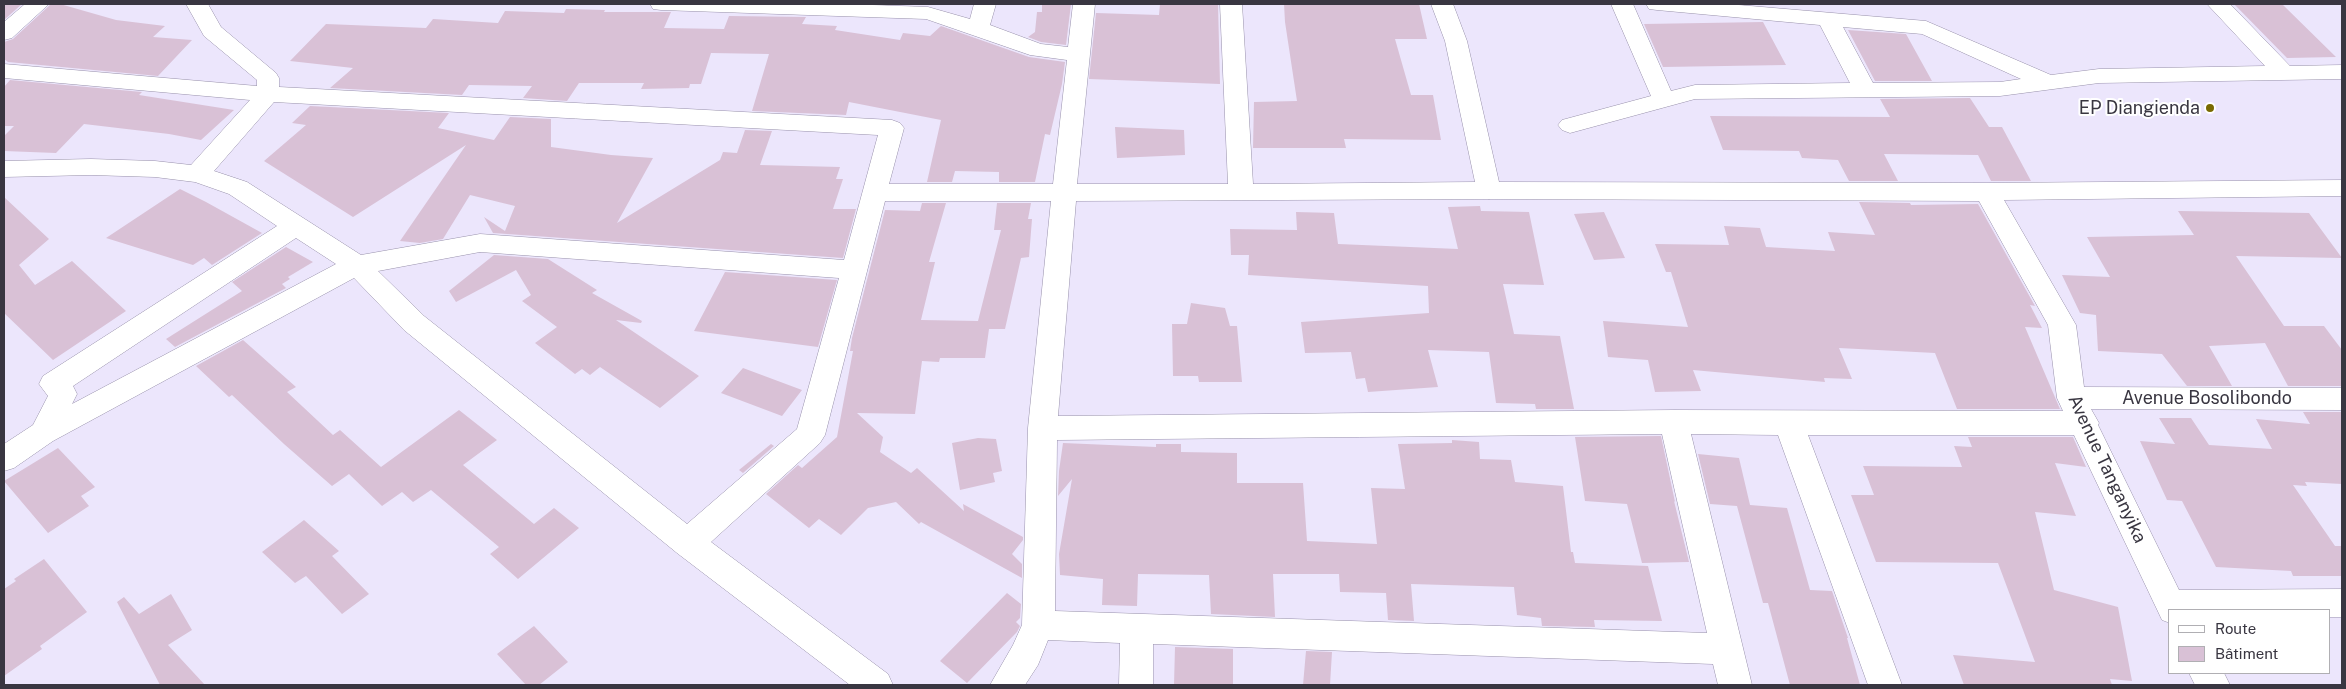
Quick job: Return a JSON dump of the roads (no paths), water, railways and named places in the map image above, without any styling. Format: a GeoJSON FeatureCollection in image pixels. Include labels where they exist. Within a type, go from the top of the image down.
{"type":"FeatureCollection","features":[{"type":"Feature","properties":{"kind":"street"},"geometry":{"type":"LineString","coordinates":[[4,33],[38,4]]}},
{"type":"Feature","properties":{"kind":"street"},"geometry":{"type":"LineString","coordinates":[[197,4],[212,31],[268,78],[268,94],[197,174]]}},
{"type":"Feature","properties":{"kind":"street"},"geometry":{"type":"LineString","coordinates":[[661,4],[928,12],[1038,50],[1079,56]]}},
{"type":"Feature","properties":{"kind":"street"},"geometry":{"type":"LineString","coordinates":[[978,28],[985,4]]}},
{"type":"Feature","properties":{"kind":"street"},"geometry":{"type":"LineString","coordinates":[[1007,685],[1026,654],[1038,626],[1043,428],[1064,193],[1084,4]]}},
{"type":"Feature","properties":{"kind":"street"},"geometry":{"type":"LineString","coordinates":[[1231,4],[1241,193]]}},
{"type":"Feature","properties":{"kind":"street"},"geometry":{"type":"LineString","coordinates":[[1442,4],[1456,41],[1490,190]]}},
{"type":"Feature","properties":{"kind":"street"},"geometry":{"type":"LineString","coordinates":[[1622,4],[1664,100]]}},
{"type":"Feature","properties":{"kind":"street"},"geometry":{"type":"LineString","coordinates":[[1657,4],[1926,28],[2049,82]]}},
{"type":"Feature","properties":{"kind":"street"},"geometry":{"type":"LineString","coordinates":[[2218,4],[2284,73]]}},
{"type":"Feature","properties":{"kind":"street"},"geometry":{"type":"LineString","coordinates":[[1828,19],[1866,90]]}},
{"type":"Feature","properties":{"kind":"street"},"geometry":{"type":"LineString","coordinates":[[4,71],[268,94],[892,128],[810,435],[688,543]]}},
{"type":"Feature","properties":{"kind":"street"},"geometry":{"type":"LineString","coordinates":[[1570,125],[1695,92],[2000,90],[2099,76],[2342,72]]}},
{"type":"Feature","properties":{"kind":"street"},"geometry":{"type":"LineString","coordinates":[[4,169],[91,167],[155,169],[197,174],[238,188],[357,265],[414,324],[688,543],[876,685]]}},
{"type":"Feature","properties":{"kind":"street"},"geometry":{"type":"LineString","coordinates":[[875,192],[1241,193],[1490,190],[1987,192],[2342,188]]}},
{"type":"Feature","properties":{"kind":"street","name":"Avenue Tanganyika"},"geometry":{"type":"LineString","coordinates":[[1987,192],[2062,325],[2072,398],[2171,607]]}},
{"type":"Feature","properties":{"kind":"street"},"geometry":{"type":"LineString","coordinates":[[43,434],[63,394],[53,384],[297,225]]}},
{"type":"Feature","properties":{"kind":"street"},"geometry":{"type":"LineString","coordinates":[[4,459],[43,434],[357,265],[480,243],[855,270]]}},
{"type":"Feature","properties":{"kind":"street","name":"Avenue Bosolibondo"},"geometry":{"type":"LineString","coordinates":[[2072,398],[2342,399]]}},
{"type":"Feature","properties":{"kind":"street"},"geometry":{"type":"LineString","coordinates":[[1043,428],[1674,422],[1790,424],[2085,423]]}},
{"type":"Feature","properties":{"kind":"street"},"geometry":{"type":"LineString","coordinates":[[1674,422],[1725,649],[1735,685]]}},
{"type":"Feature","properties":{"kind":"street"},"geometry":{"type":"LineString","coordinates":[[1790,424],[1885,685]]}},
{"type":"Feature","properties":{"kind":"street"},"geometry":{"type":"LineString","coordinates":[[2171,607],[2342,603]]}},
{"type":"Feature","properties":{"kind":"street"},"geometry":{"type":"LineString","coordinates":[[1038,626],[1725,649]]}},
{"type":"Feature","properties":{"kind":"street"},"geometry":{"type":"LineString","coordinates":[[1136,685],[1137,629]]}},
{"type":"Feature","properties":{"kind":"street"},"geometry":{"type":"LineString","coordinates":[[2207,674],[2213,685]]}},
{"type":"Feature","properties":{"kind":"place","name":"EP Diangienda"},"geometry":{"type":"Point","coordinates":[2210,108]}}]}
